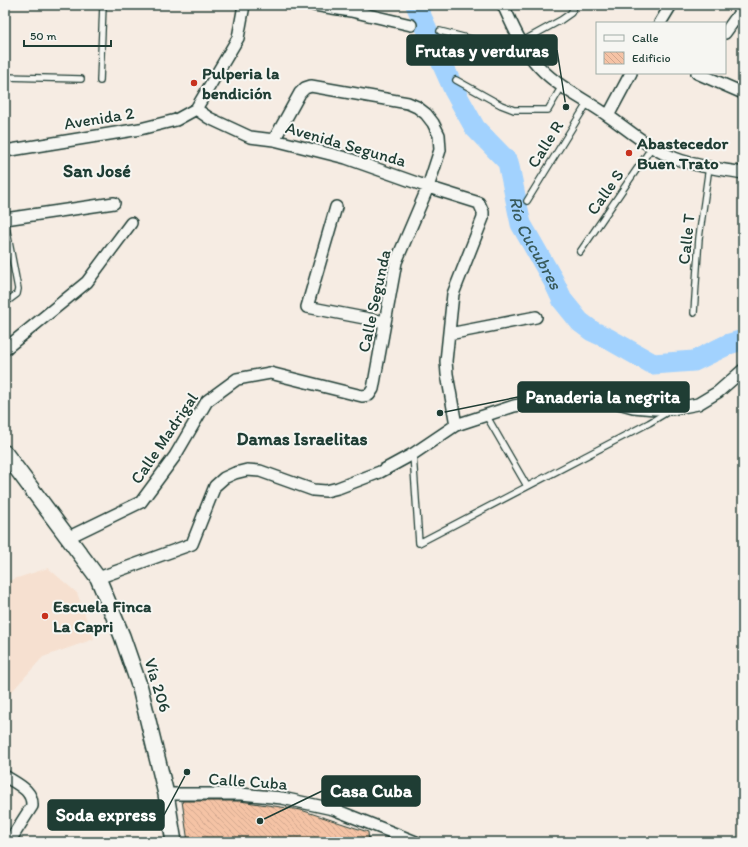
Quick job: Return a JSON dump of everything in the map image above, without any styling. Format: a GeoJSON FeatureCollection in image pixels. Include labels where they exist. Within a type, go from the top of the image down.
{"type":"FeatureCollection","features":[{"type":"Feature","properties":{"kind":"main road","name":"Vía 206"},"geometry":{"type":"LineString","coordinates":[[5,454],[98,578],[122,636],[140,688],[166,794],[174,842]]}},
{"type":"Feature","properties":{"kind":"street"},"geometry":{"type":"LineString","coordinates":[[196,109],[238,38],[244,5]]}},
{"type":"Feature","properties":{"kind":"street"},"geometry":{"type":"LineString","coordinates":[[314,5],[351,11],[411,25]]}},
{"type":"Feature","properties":{"kind":"street"},"geometry":{"type":"LineString","coordinates":[[503,5],[521,42],[534,61],[552,80],[588,102],[652,147],[677,159],[743,173]]}},
{"type":"Feature","properties":{"kind":"street"},"geometry":{"type":"LineString","coordinates":[[661,22],[671,5]]}},
{"type":"Feature","properties":{"kind":"street"},"geometry":{"type":"LineString","coordinates":[[726,32],[743,8]]}},
{"type":"Feature","properties":{"kind":"street"},"geometry":{"type":"LineString","coordinates":[[608,116],[630,74]]}},
{"type":"Feature","properties":{"kind":"street"},"geometry":{"type":"LineString","coordinates":[[699,74],[743,93]]}},
{"type":"Feature","properties":{"kind":"street","name":"Calle Segunda"},"geometry":{"type":"LineString","coordinates":[[274,140],[300,93],[305,88],[311,86],[408,103],[417,107],[426,114],[433,123],[439,136],[440,150],[428,187],[396,262],[373,389],[369,395],[362,396]]}},
{"type":"Feature","properties":{"kind":"street","name":"Avenida Segunda"},"geometry":{"type":"LineString","coordinates":[[196,109],[209,118],[250,137],[274,140],[346,158],[479,203],[483,212],[483,218],[453,294],[449,334]]}},
{"type":"Feature","properties":{"kind":"street","name":"Avenida 2"},"geometry":{"type":"LineString","coordinates":[[5,151],[140,129],[176,120],[196,109]]}},
{"type":"Feature","properties":{"kind":"street"},"geometry":{"type":"LineString","coordinates":[[5,220],[114,202]]}},
{"type":"Feature","properties":{"kind":"street"},"geometry":{"type":"LineString","coordinates":[[336,207],[307,307],[385,322]]}},
{"type":"Feature","properties":{"kind":"street"},"geometry":{"type":"LineString","coordinates":[[5,349],[87,282],[131,223]]}},
{"type":"Feature","properties":{"kind":"street"},"geometry":{"type":"LineString","coordinates":[[456,425],[446,361],[449,334],[536,317]]}},
{"type":"Feature","properties":{"kind":"street"},"geometry":{"type":"LineString","coordinates":[[98,578],[192,544],[215,486],[224,478],[235,473],[248,470],[260,471],[313,490],[326,491],[380,472],[413,454],[456,425],[514,406],[552,399],[579,399],[611,401],[633,407],[672,409],[698,404],[718,392],[743,370]]}},
{"type":"Feature","properties":{"kind":"street","name":"Calle Madrigal"},"geometry":{"type":"LineString","coordinates":[[67,538],[141,502],[175,456],[207,401],[237,379],[270,374],[362,396]]}},
{"type":"Feature","properties":{"kind":"street"},"geometry":{"type":"LineString","coordinates":[[5,776],[27,790],[32,802],[32,806],[9,842]]}},
{"type":"Feature","properties":{"kind":"street","name":"Calle Cuba"},"geometry":{"type":"LineString","coordinates":[[166,794],[241,794],[282,798],[333,809],[416,842]]}},
{"type":"Feature","properties":{"kind":"lane"},"geometry":{"type":"LineString","coordinates":[[100,81],[103,5]]}},
{"type":"Feature","properties":{"kind":"lane"},"geometry":{"type":"LineString","coordinates":[[440,31],[502,47],[512,46],[561,20],[571,13],[575,5]]}},
{"type":"Feature","properties":{"kind":"lane"},"geometry":{"type":"LineString","coordinates":[[5,77],[81,79]]}},
{"type":"Feature","properties":{"kind":"lane"},"geometry":{"type":"LineString","coordinates":[[456,80],[501,105],[514,110],[548,110],[562,86]]}},
{"type":"Feature","properties":{"kind":"lane","name":"Calle R"},"geometry":{"type":"LineString","coordinates":[[527,201],[588,102]]}},
{"type":"Feature","properties":{"kind":"lane","name":"Calle S"},"geometry":{"type":"LineString","coordinates":[[580,252],[652,147]]}},
{"type":"Feature","properties":{"kind":"lane","name":"Calle T"},"geometry":{"type":"LineString","coordinates":[[694,313],[699,238],[709,167]]}},
{"type":"Feature","properties":{"kind":"lane"},"geometry":{"type":"LineString","coordinates":[[5,220],[18,289],[17,294],[5,303]]}},
{"type":"Feature","properties":{"kind":"lane"},"geometry":{"type":"LineString","coordinates":[[413,454],[419,543],[649,423],[672,409]]}},
{"type":"Feature","properties":{"kind":"lane"},"geometry":{"type":"LineString","coordinates":[[486,415],[527,486]]}},
{"type":"Feature","properties":{"kind":"shaded area","name":"Escuela Finca La Capri"},"geometry":{"type":"Polygon","coordinates":[[[48,568],[77,593],[94,639],[43,657],[5,699],[5,582],[48,568]]]}},
{"type":"Feature","properties":{"kind":"building"},"geometry":{"type":"Polygon","coordinates":[[[182,801],[240,801],[301,810],[368,832],[369,842],[188,842],[182,801]]]}},
{"type":"Feature","properties":{"kind":"waterway","name":"Río Cucubres"},"geometry":{"type":"LineString","coordinates":[[416,5],[454,90],[475,128],[508,162],[521,224],[553,280],[563,301],[580,322],[592,331],[653,364],[694,361],[729,344],[743,340]]}},
{"type":"Feature","properties":{"kind":"place","name":"Pulperia la bendición"},"geometry":{"type":"Point","coordinates":[194,83]}},
{"type":"Feature","properties":{"kind":"place","name":"Frutas y verduras"},"geometry":{"type":"Point","coordinates":[566,107]}},
{"type":"Feature","properties":{"kind":"place","name":"Abastecedor Buen Trato"},"geometry":{"type":"Point","coordinates":[629,153]}},
{"type":"Feature","properties":{"kind":"place","name":"Panaderia la negrita"},"geometry":{"type":"Point","coordinates":[440,413]}},
{"type":"Feature","properties":{"kind":"place","name":"Escuela Finca La Capri"},"geometry":{"type":"Point","coordinates":[45,616]}},
{"type":"Feature","properties":{"kind":"place","name":"Soda express"},"geometry":{"type":"Point","coordinates":[187,772]}},
{"type":"Feature","properties":{"kind":"place","name":"Casa Cuba"},"geometry":{"type":"Point","coordinates":[260,821]}},
{"type":"Feature","properties":{"kind":"district","name":"San José"},"geometry":{"type":"Point","coordinates":[97,171]}},
{"type":"Feature","properties":{"kind":"district","name":"Damas Israelitas"},"geometry":{"type":"Point","coordinates":[302,439]}}]}
